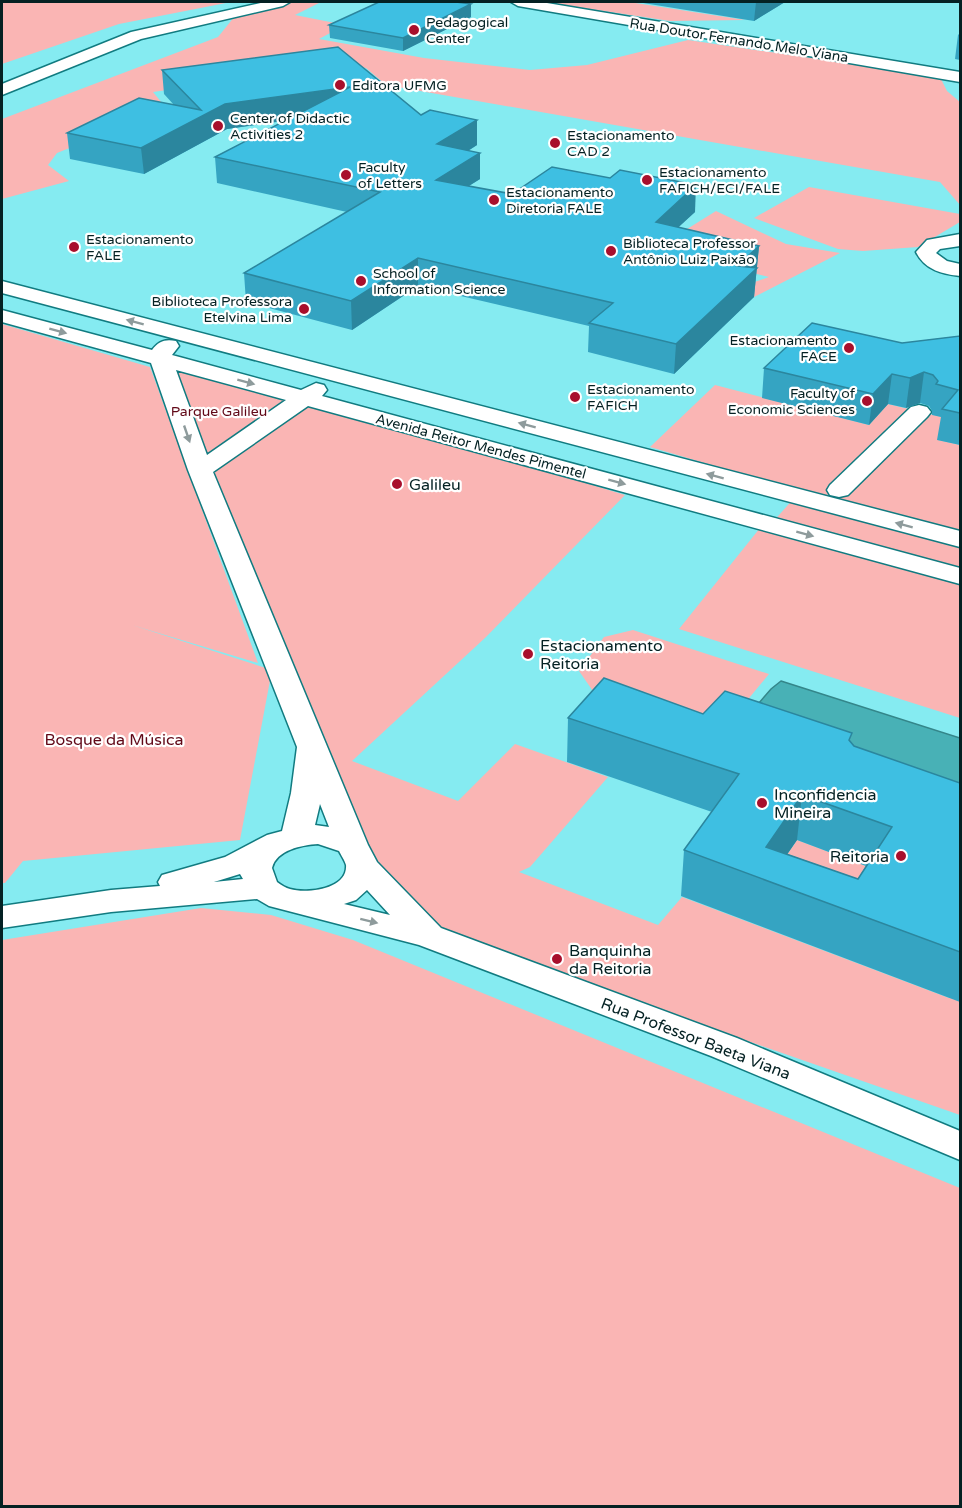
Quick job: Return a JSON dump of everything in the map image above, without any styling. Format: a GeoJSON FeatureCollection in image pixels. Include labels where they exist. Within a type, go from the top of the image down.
{"type":"FeatureCollection","features":[{"type":"Feature","properties":{"kind":"street"},"geometry":{"type":"LineString","coordinates":[[2,90],[136,35],[283,2]]}},
{"type":"Feature","properties":{"kind":"street","name":"Rua Doutor Fernando Melo Viana"},"geometry":{"type":"LineString","coordinates":[[518,2],[960,77]]}},
{"type":"Feature","properties":{"kind":"street"},"geometry":{"type":"LineString","coordinates":[[955,239],[928,248],[927,256],[939,265],[960,270]]}},
{"type":"Feature","properties":{"kind":"street","name":"Avenida Reitor Mendes Pimentel"},"geometry":{"type":"LineString","coordinates":[[2,287],[960,539]]}},
{"type":"Feature","properties":{"kind":"street","name":"Avenida Reitor Mendes Pimentel"},"geometry":{"type":"LineString","coordinates":[[2,316],[960,576]]}},
{"type":"Feature","properties":{"kind":"street"},"geometry":{"type":"LineString","coordinates":[[2,917],[111,901],[278,895],[312,902],[332,898],[348,890],[359,879],[358,856],[200,470],[161,359],[162,352],[167,346],[190,339],[203,340]]}},
{"type":"Feature","properties":{"kind":"street"},"geometry":{"type":"LineString","coordinates":[[200,470],[337,375]]}},
{"type":"Feature","properties":{"kind":"street"},"geometry":{"type":"LineString","coordinates":[[839,489],[919,412]]}},
{"type":"Feature","properties":{"kind":"street"},"geometry":{"type":"LineString","coordinates":[[278,895],[257,880],[255,870],[258,859],[266,849],[287,838],[305,810],[311,768],[311,743]]}},
{"type":"Feature","properties":{"kind":"street"},"geometry":{"type":"LineString","coordinates":[[111,901],[237,864],[287,838],[316,834],[336,837],[358,856]]}},
{"type":"Feature","properties":{"kind":"street","name":"Rua Professor Baeta Viana"},"geometry":{"type":"LineString","coordinates":[[358,856],[429,936]]}},
{"type":"Feature","properties":{"kind":"street","name":"Rua Professor Baeta Viana"},"geometry":{"type":"LineString","coordinates":[[278,895],[429,936],[724,1047],[960,1146]]}},
{"type":"Feature","properties":{"kind":"shaded area"},"geometry":{"type":"Polygon","coordinates":[[[2,2],[960,2],[960,1506],[2,1506],[2,2]]]}},
{"type":"Feature","properties":{"kind":"shaded area"},"geometry":{"type":"Polygon","coordinates":[[[781,681],[960,738],[960,816],[740,725],[771,689],[781,681]]]}},
{"type":"Feature","properties":{"kind":"green space"},"geometry":{"type":"Polygon","coordinates":[[[2,2],[231,2],[119,24],[2,64],[2,2]]]}},
{"type":"Feature","properties":{"kind":"green space"},"geometry":{"type":"Polygon","coordinates":[[[292,2],[321,2],[295,15],[345,25],[319,39],[424,58],[530,70],[587,65],[688,40],[940,77],[947,91],[960,102],[960,205],[940,182],[386,85],[366,68],[338,65],[153,92],[167,109],[57,153],[48,165],[69,181],[2,199],[2,119],[218,37],[235,16],[292,2]]]}},
{"type":"Feature","properties":{"kind":"green space"},"geometry":{"type":"Polygon","coordinates":[[[544,2],[629,2],[745,20],[670,21],[544,2]]]}},
{"type":"Feature","properties":{"kind":"green space"},"geometry":{"type":"Polygon","coordinates":[[[809,187],[960,214],[960,222],[918,247],[863,251],[838,249],[754,218],[809,187]]]}},
{"type":"Feature","properties":{"kind":"green space"},"geometry":{"type":"Polygon","coordinates":[[[716,211],[786,244],[840,253],[754,297],[720,287],[743,286],[769,277],[655,249],[716,211]]]}},
{"type":"Feature","properties":{"kind":"green space","name":"Bosque da Música"},"geometry":{"type":"Polygon","coordinates":[[[2,324],[150,367],[258,663],[132,625],[272,670],[240,840],[23,861],[5,883],[2,883],[2,324]]]}},
{"type":"Feature","properties":{"kind":"green space","name":"Parque Galileu"},"geometry":{"type":"Polygon","coordinates":[[[161,359],[305,398],[200,470],[161,359]]]}},
{"type":"Feature","properties":{"kind":"green space"},"geometry":{"type":"Polygon","coordinates":[[[715,385],[869,425],[888,404],[954,420],[938,440],[960,445],[960,538],[650,447],[715,385]]]}},
{"type":"Feature","properties":{"kind":"green space"},"geometry":{"type":"Polygon","coordinates":[[[300,404],[521,463],[625,495],[486,637],[352,761],[458,801],[515,744],[608,777],[530,867],[519,872],[658,925],[682,897],[949,998],[960,980],[960,1115],[432,931],[373,863],[208,475],[300,404]]]}},
{"type":"Feature","properties":{"kind":"green space"},"geometry":{"type":"Polygon","coordinates":[[[796,496],[960,540],[960,718],[679,629],[764,523],[771,524],[796,496]]]}},
{"type":"Feature","properties":{"kind":"green space"},"geometry":{"type":"Polygon","coordinates":[[[633,630],[769,674],[721,732],[595,694],[579,671],[604,637],[633,630]]]}},
{"type":"Feature","properties":{"kind":"green space"},"geometry":{"type":"Polygon","coordinates":[[[797,840],[885,873],[851,925],[761,893],[797,840]]]}},
{"type":"Feature","properties":{"kind":"green space"},"geometry":{"type":"Polygon","coordinates":[[[201,908],[271,915],[353,940],[960,1188],[960,1506],[2,1506],[2,940],[201,908]]]}},
{"type":"Feature","properties":{"kind":"building"},"geometry":{"type":"Polygon","coordinates":[[[379,2],[471,4],[403,38],[329,25],[379,2]]]}},
{"type":"Feature","properties":{"kind":"building"},"geometry":{"type":"Polygon","coordinates":[[[338,47],[421,115],[430,110],[477,120],[437,144],[480,153],[436,180],[512,194],[552,167],[610,178],[620,170],[696,185],[656,222],[759,246],[737,266],[757,268],[676,344],[589,323],[613,303],[418,258],[351,301],[244,273],[380,192],[215,157],[350,87],[225,104],[141,148],[67,133],[139,98],[201,110],[162,70],[338,47]]]}},
{"type":"Feature","properties":{"kind":"building"},"geometry":{"type":"Polygon","coordinates":[[[812,323],[902,343],[960,336],[960,413],[942,409],[958,390],[936,384],[938,381],[933,375],[924,372],[910,378],[892,374],[873,394],[764,368],[812,323]]]}},
{"type":"Feature","properties":{"kind":"building"},"geometry":{"type":"Polygon","coordinates":[[[604,678],[703,714],[725,691],[852,733],[849,740],[854,746],[960,783],[960,952],[684,850],[739,774],[568,718],[604,678]],[[802,795],[766,847],[858,879],[892,827],[802,795]]]}},
{"type":"Feature","properties":{"kind":"place","name":"Pedagogical Center"},"geometry":{"type":"Point","coordinates":[414,30]}},
{"type":"Feature","properties":{"kind":"place","name":"Editora UFMG"},"geometry":{"type":"Point","coordinates":[340,85]}},
{"type":"Feature","properties":{"kind":"place","name":"Center of Didactic Activities 2"},"geometry":{"type":"Point","coordinates":[218,126]}},
{"type":"Feature","properties":{"kind":"place","name":"Estacionamento CAD 2"},"geometry":{"type":"Point","coordinates":[555,143]}},
{"type":"Feature","properties":{"kind":"place","name":"Faculty of Letters"},"geometry":{"type":"Point","coordinates":[346,175]}},
{"type":"Feature","properties":{"kind":"place","name":"Estacionamento FAFICH/ECI/FALE"},"geometry":{"type":"Point","coordinates":[647,180]}},
{"type":"Feature","properties":{"kind":"place","name":"Estacionamento Diretoria FALE"},"geometry":{"type":"Point","coordinates":[494,200]}},
{"type":"Feature","properties":{"kind":"place","name":"Estacionamento FALE"},"geometry":{"type":"Point","coordinates":[74,247]}},
{"type":"Feature","properties":{"kind":"place","name":"Biblioteca Professor Antônio Luiz Paixão"},"geometry":{"type":"Point","coordinates":[611,251]}},
{"type":"Feature","properties":{"kind":"place","name":"School of Information Science"},"geometry":{"type":"Point","coordinates":[361,281]}},
{"type":"Feature","properties":{"kind":"place","name":"Biblioteca Professora Etelvina Lima"},"geometry":{"type":"Point","coordinates":[304,309]}},
{"type":"Feature","properties":{"kind":"place","name":"Estacionamento FACE"},"geometry":{"type":"Point","coordinates":[849,348]}},
{"type":"Feature","properties":{"kind":"place","name":"Estacionamento FAFICH"},"geometry":{"type":"Point","coordinates":[575,397]}},
{"type":"Feature","properties":{"kind":"place","name":"Faculty of Economic Sciences"},"geometry":{"type":"Point","coordinates":[867,401]}},
{"type":"Feature","properties":{"kind":"place","name":"Galileu"},"geometry":{"type":"Point","coordinates":[397,484]}},
{"type":"Feature","properties":{"kind":"place","name":"Estacionamento Reitoria"},"geometry":{"type":"Point","coordinates":[528,654]}},
{"type":"Feature","properties":{"kind":"place","name":"Inconfidencia Mineira"},"geometry":{"type":"Point","coordinates":[762,803]}},
{"type":"Feature","properties":{"kind":"place","name":"Reitoria"},"geometry":{"type":"Point","coordinates":[901,856]}},
{"type":"Feature","properties":{"kind":"place","name":"Banquinha da Reitoria"},"geometry":{"type":"Point","coordinates":[557,959]}}]}
